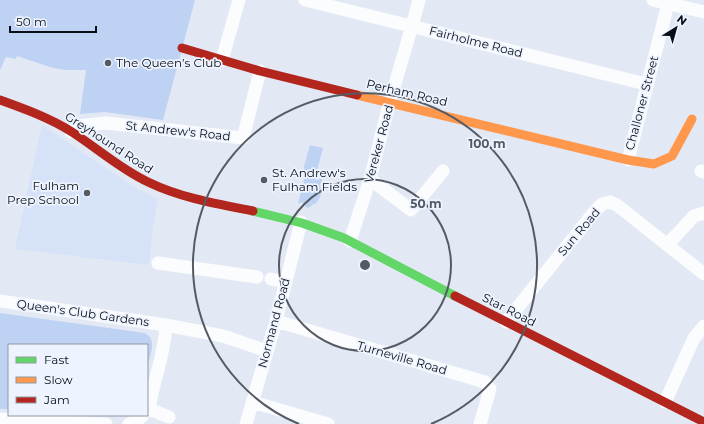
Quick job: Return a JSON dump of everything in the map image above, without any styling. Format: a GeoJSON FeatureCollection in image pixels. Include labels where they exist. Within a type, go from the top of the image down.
{"type":"FeatureCollection","features":[{"type":"Feature","properties":{"kind":"street"},"geometry":{"type":"LineString","coordinates":[[222,60],[239,0]]}},
{"type":"Feature","properties":{"kind":"street","name":"Fairholme Road"},"geometry":{"type":"LineString","coordinates":[[305,0],[646,84]]}},
{"type":"Feature","properties":{"kind":"street","name":"Vereker Road"},"geometry":{"type":"LineString","coordinates":[[350,241],[370,179],[390,101],[419,0]]}},
{"type":"Feature","properties":{"kind":"street"},"geometry":{"type":"LineString","coordinates":[[654,0],[669,2],[704,12]]}},
{"type":"Feature","properties":{"kind":"street","name":"Challoner Street"},"geometry":{"type":"LineString","coordinates":[[628,160],[646,84],[669,2]]}},
{"type":"Feature","properties":{"kind":"street","name":"Perham Road"},"geometry":{"type":"LineString","coordinates":[[182,48],[260,71],[390,101],[628,160],[654,164],[672,156],[692,119]]}},
{"type":"Feature","properties":{"kind":"street","name":"St Andrew's Road"},"geometry":{"type":"LineString","coordinates":[[71,132],[77,126],[106,123],[243,138],[260,71]]}},
{"type":"Feature","properties":{"kind":"street","name":"Greyhound Road"},"geometry":{"type":"LineString","coordinates":[[0,100],[53,121],[119,166],[160,188],[205,201],[301,222]]}},
{"type":"Feature","properties":{"kind":"street"},"geometry":{"type":"LineString","coordinates":[[370,179],[412,210],[443,171]]}},
{"type":"Feature","properties":{"kind":"street","name":"Sun Road"},"geometry":{"type":"LineString","coordinates":[[506,322],[602,204],[610,202],[616,205],[704,274]]}},
{"type":"Feature","properties":{"kind":"street"},"geometry":{"type":"LineString","coordinates":[[668,245],[694,216],[704,213]]}},
{"type":"Feature","properties":{"kind":"street","name":"Star Road"},"geometry":{"type":"LineString","coordinates":[[301,222],[326,230],[350,241],[704,422]]}},
{"type":"Feature","properties":{"kind":"street","name":"Normand Road"},"geometry":{"type":"LineString","coordinates":[[246,424],[276,321],[301,222]]}},
{"type":"Feature","properties":{"kind":"street"},"geometry":{"type":"LineString","coordinates":[[158,263],[257,277]]}},
{"type":"Feature","properties":{"kind":"street"},"geometry":{"type":"LineString","coordinates":[[272,279],[286,282]]}},
{"type":"Feature","properties":{"kind":"street","name":"Queen's Club Gardens"},"geometry":{"type":"LineString","coordinates":[[0,301],[166,325],[223,336],[267,351]]}},
{"type":"Feature","properties":{"kind":"street","name":"Turneville Road"},"geometry":{"type":"LineString","coordinates":[[276,321],[485,382],[490,389],[480,424]]}},
{"type":"Feature","properties":{"kind":"street","name":"Queen's Club Gardens"},"geometry":{"type":"LineString","coordinates":[[148,405],[163,350],[166,325]]}},
{"type":"Feature","properties":{"kind":"street"},"geometry":{"type":"LineString","coordinates":[[665,402],[694,338],[704,326]]}},
{"type":"Feature","properties":{"kind":"street"},"geometry":{"type":"LineString","coordinates":[[252,402],[328,424]]}},
{"type":"Feature","properties":{"kind":"street"},"geometry":{"type":"LineString","coordinates":[[148,412],[169,417]]}},
{"type":"Feature","properties":{"kind":"street"},"geometry":{"type":"LineString","coordinates":[[129,424],[138,420],[142,416]]}},
{"type":"Feature","properties":{"kind":"street"},"geometry":{"type":"LineString","coordinates":[[0,419],[106,424]]}},
{"type":"Feature","properties":{"kind":"shaded area","name":"The Queen’s Club"},"geometry":{"type":"Polygon","coordinates":[[[0,0],[195,0],[163,120],[105,112],[80,114],[86,70],[65,70],[53,68],[17,56],[16,59],[6,57],[0,70],[0,0]]]}},
{"type":"Feature","properties":{"kind":"shaded area","name":"Fulham Prep School"},"geometry":{"type":"Polygon","coordinates":[[[42,125],[134,187],[158,199],[153,226],[149,265],[15,249],[42,125]]]}},
{"type":"Feature","properties":{"kind":"shaded area"},"geometry":{"type":"Polygon","coordinates":[[[310,145],[323,148],[315,179],[322,179],[322,181],[320,184],[321,193],[319,200],[307,208],[302,202],[298,204],[305,176],[304,166],[310,145]]]}},
{"type":"Feature","properties":{"kind":"shaded area"},"geometry":{"type":"Polygon","coordinates":[[[0,313],[145,333],[151,340],[152,348],[148,364],[148,344],[8,344],[8,409],[0,409],[0,313]]]}},
{"type":"Feature","properties":{"kind":"traffic: fast"},"geometry":{"type":"LineString","coordinates":[[253,211],[302,223],[344,238],[455,296]]}},
{"type":"Feature","properties":{"kind":"traffic: slow"},"geometry":{"type":"LineString","coordinates":[[357,95],[628,160],[654,164],[672,156],[692,119]]}},
{"type":"Feature","properties":{"kind":"traffic: jam"},"geometry":{"type":"LineString","coordinates":[[182,48],[260,71],[357,95]]}},
{"type":"Feature","properties":{"kind":"traffic: jam"},"geometry":{"type":"LineString","coordinates":[[0,100],[55,122],[81,138],[128,171],[161,188],[199,200],[253,211]]}},
{"type":"Feature","properties":{"kind":"traffic: jam"},"geometry":{"type":"LineString","coordinates":[[455,296],[704,422]]}},
{"type":"Feature","properties":{"kind":"place","name":"The Queen’s Club"},"geometry":{"type":"Point","coordinates":[108,63]}},
{"type":"Feature","properties":{"kind":"place","name":"St. Andrew's Fulham Fields"},"geometry":{"type":"Point","coordinates":[264,180]}},
{"type":"Feature","properties":{"kind":"place","name":"Fulham Prep School"},"geometry":{"type":"Point","coordinates":[87,193]}}]}
